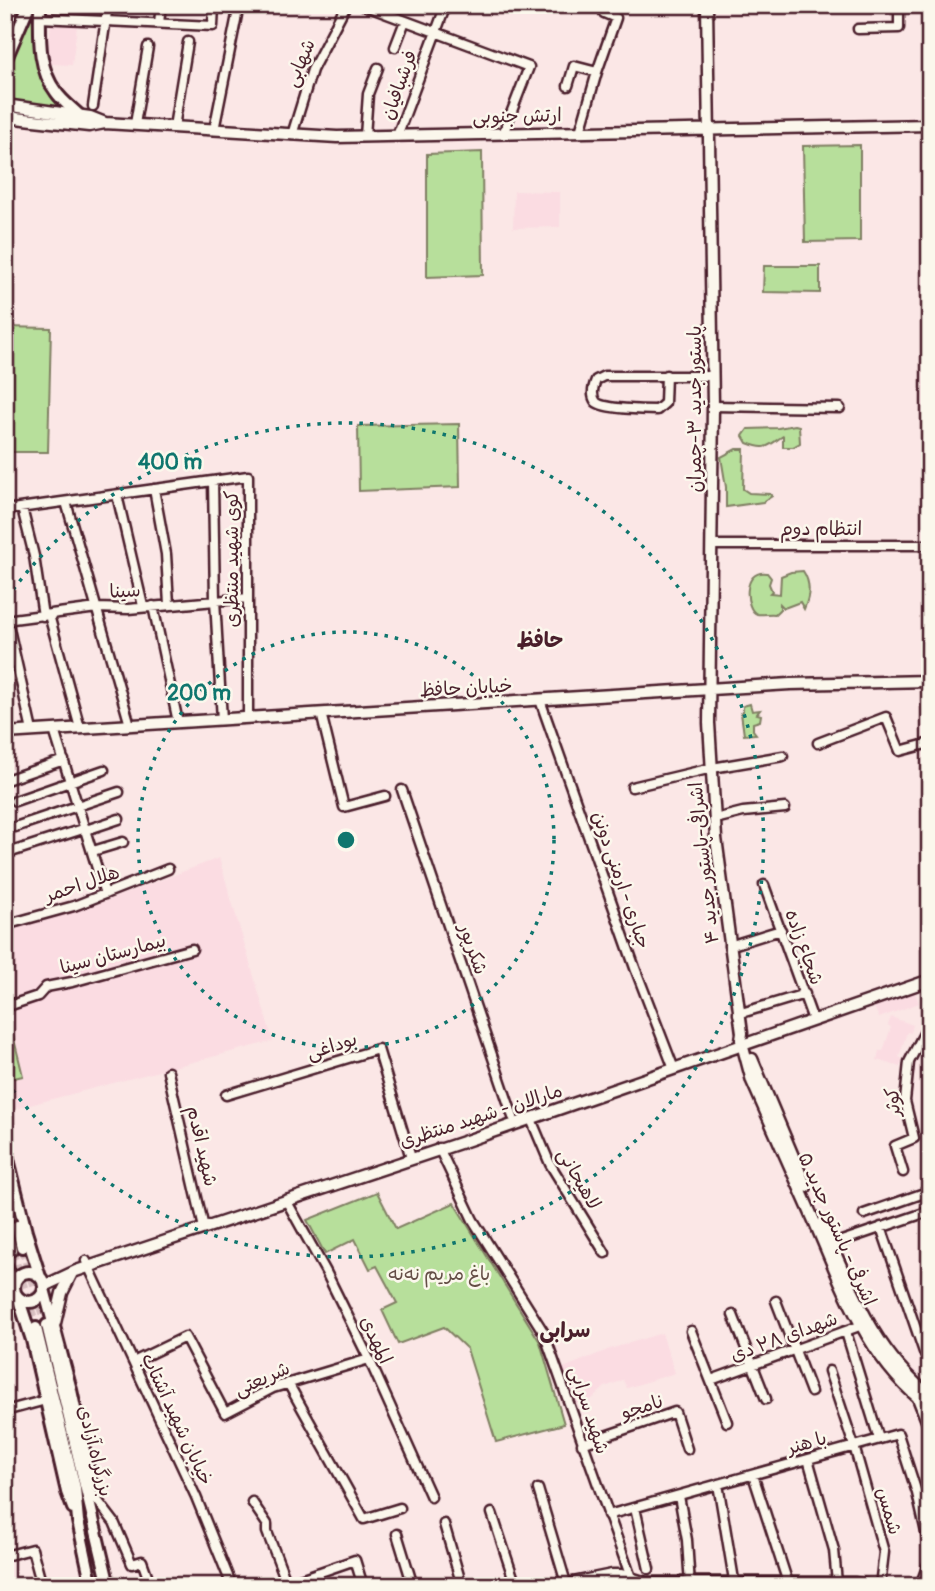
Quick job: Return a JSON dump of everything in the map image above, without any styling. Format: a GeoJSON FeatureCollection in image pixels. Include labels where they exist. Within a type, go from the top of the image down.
{"type":"FeatureCollection","features":[{"type":"Feature","properties":{"kind":"highway"},"geometry":{"type":"LineString","coordinates":[[5,12],[10,5]]}},
{"type":"Feature","properties":{"kind":"highway"},"geometry":{"type":"LineString","coordinates":[[5,18],[10,5]]}},
{"type":"Feature","properties":{"kind":"highway"},"geometry":{"type":"LineString","coordinates":[[5,47],[29,5]]}},
{"type":"Feature","properties":{"kind":"highway"},"geometry":{"type":"LineString","coordinates":[[5,61],[29,5]]}},
{"type":"Feature","properties":{"kind":"highway"},"geometry":{"type":"LineString","coordinates":[[40,5],[41,53],[46,75],[56,93],[80,116]]}},
{"type":"Feature","properties":{"kind":"highway"},"geometry":{"type":"LineString","coordinates":[[5,1147],[71,1391],[92,1492],[94,1518]]}},
{"type":"Feature","properties":{"kind":"highway"},"geometry":{"type":"LineString","coordinates":[[5,1177],[17,1249],[5,1226]]}},
{"type":"Feature","properties":{"kind":"highway"},"geometry":{"type":"LineString","coordinates":[[34,1260],[29,1267],[22,1270],[7,1266],[12,1292],[24,1316],[46,1400],[66,1492],[78,1521]]}},
{"type":"Feature","properties":{"kind":"highway"},"geometry":{"type":"LineString","coordinates":[[12,1292],[18,1277],[25,1272],[33,1272],[43,1284]]}},
{"type":"Feature","properties":{"kind":"highway"},"geometry":{"type":"LineString","coordinates":[[12,1292],[25,1302],[34,1301],[40,1297],[43,1284]]}},
{"type":"Feature","properties":{"kind":"highway"},"geometry":{"type":"LineString","coordinates":[[24,1316],[33,1306],[50,1308]]}},
{"type":"Feature","properties":{"kind":"highway","name":"بزرگراه آزادی"},"geometry":{"type":"LineString","coordinates":[[51,1324],[109,1586]]}},
{"type":"Feature","properties":{"kind":"highway","name":"بزرگراه آزادی"},"geometry":{"type":"LineString","coordinates":[[36,1328],[75,1488],[78,1521],[92,1586]]}},
{"type":"Feature","properties":{"kind":"main road","name":"پاستور جدید ۳-چمران"},"geometry":{"type":"LineString","coordinates":[[707,5],[713,376],[708,689]]}},
{"type":"Feature","properties":{"kind":"main road"},"geometry":{"type":"LineString","coordinates":[[5,106],[80,116],[105,123]]}},
{"type":"Feature","properties":{"kind":"main road"},"geometry":{"type":"LineString","coordinates":[[8,118],[89,125],[105,123]]}},
{"type":"Feature","properties":{"kind":"main road","name":"ارتش جنوبی"},"geometry":{"type":"LineString","coordinates":[[105,123],[292,135],[365,136],[930,125]]}},
{"type":"Feature","properties":{"kind":"main road","name":"خیابان حافظ"},"geometry":{"type":"LineString","coordinates":[[5,733],[708,689],[930,681]]}},
{"type":"Feature","properties":{"kind":"main road","name":"اشرافی-پاستور جدید ۴"},"geometry":{"type":"LineString","coordinates":[[708,689],[715,819],[729,946],[744,1045]]}},
{"type":"Feature","properties":{"kind":"main road","name":"مارالان - شهید منتظری"},"geometry":{"type":"LineString","coordinates":[[43,1284],[88,1264],[531,1119],[927,983]]}},
{"type":"Feature","properties":{"kind":"main road","name":"اشرفی - پاستور جدید ۵"},"geometry":{"type":"LineString","coordinates":[[744,1045],[752,1081],[865,1325],[873,1348],[894,1374],[930,1407]]}},
{"type":"Feature","properties":{"kind":"main road"},"geometry":{"type":"LineString","coordinates":[[51,1324],[72,1273]]}},
{"type":"Feature","properties":{"kind":"main road","name":"اشرفی - پاستور جدید ۵"},"geometry":{"type":"LineString","coordinates":[[865,1325],[897,1365],[930,1396]]}},
{"type":"Feature","properties":{"kind":"main road"},"geometry":{"type":"LineString","coordinates":[[921,1586],[930,1563]]}},
{"type":"Feature","properties":{"kind":"main road"},"geometry":{"type":"LineString","coordinates":[[562,1585],[621,1575],[633,1583],[871,1586]]}},
{"type":"Feature","properties":{"kind":"street"},"geometry":{"type":"LineString","coordinates":[[93,106],[108,5]]}},
{"type":"Feature","properties":{"kind":"street"},"geometry":{"type":"LineString","coordinates":[[159,23],[161,5]]}},
{"type":"Feature","properties":{"kind":"street"},"geometry":{"type":"LineString","coordinates":[[40,18],[213,26],[214,5]]}},
{"type":"Feature","properties":{"kind":"street"},"geometry":{"type":"LineString","coordinates":[[215,130],[239,5]]}},
{"type":"Feature","properties":{"kind":"street","name":"شهابی"},"geometry":{"type":"LineString","coordinates":[[292,135],[312,70],[346,5]]}},
{"type":"Feature","properties":{"kind":"street"},"geometry":{"type":"LineString","coordinates":[[363,5],[528,67],[503,134]]}},
{"type":"Feature","properties":{"kind":"street","name":"فرشبافیان"},"geometry":{"type":"LineString","coordinates":[[397,136],[446,5]]}},
{"type":"Feature","properties":{"kind":"street"},"geometry":{"type":"LineString","coordinates":[[580,132],[616,18],[604,13],[607,5]]}},
{"type":"Feature","properties":{"kind":"street"},"geometry":{"type":"LineString","coordinates":[[858,29],[899,28],[900,5]]}},
{"type":"Feature","properties":{"kind":"street"},"geometry":{"type":"LineString","coordinates":[[395,47],[405,21]]}},
{"type":"Feature","properties":{"kind":"street"},"geometry":{"type":"LineString","coordinates":[[174,127],[188,42]]}},
{"type":"Feature","properties":{"kind":"street"},"geometry":{"type":"LineString","coordinates":[[135,124],[148,47]]}},
{"type":"Feature","properties":{"kind":"street"},"geometry":{"type":"LineString","coordinates":[[568,86],[574,65],[597,72]]}},
{"type":"Feature","properties":{"kind":"street"},"geometry":{"type":"LineString","coordinates":[[365,136],[368,94],[378,68]]}},
{"type":"Feature","properties":{"kind":"street"},"geometry":{"type":"LineString","coordinates":[[666,375],[665,403],[657,410],[605,406],[593,396],[596,380],[604,376],[666,375],[713,376]]}},
{"type":"Feature","properties":{"kind":"street"},"geometry":{"type":"LineString","coordinates":[[713,406],[840,408]]}},
{"type":"Feature","properties":{"kind":"street","name":"کوی شهید منتظری"},"geometry":{"type":"LineString","coordinates":[[5,510],[248,476],[247,718]]}},
{"type":"Feature","properties":{"kind":"street"},"geometry":{"type":"LineString","coordinates":[[213,481],[215,600],[222,720]]}},
{"type":"Feature","properties":{"kind":"street"},"geometry":{"type":"LineString","coordinates":[[154,489],[166,554],[169,604]]}},
{"type":"Feature","properties":{"kind":"street"},"geometry":{"type":"LineString","coordinates":[[117,495],[178,722]]}},
{"type":"Feature","properties":{"kind":"street"},"geometry":{"type":"LineString","coordinates":[[66,502],[130,725]]}},
{"type":"Feature","properties":{"kind":"street"},"geometry":{"type":"LineString","coordinates":[[22,508],[46,616],[80,728]]}},
{"type":"Feature","properties":{"kind":"street","name":"انتظام دوم"},"geometry":{"type":"LineString","coordinates":[[712,545],[930,545]]}},
{"type":"Feature","properties":{"kind":"street","name":"سینا"},"geometry":{"type":"LineString","coordinates":[[6,620],[97,608],[128,609],[247,598]]}},
{"type":"Feature","properties":{"kind":"street"},"geometry":{"type":"LineString","coordinates":[[6,620],[32,731]]}},
{"type":"Feature","properties":{"kind":"street","name":"جباری - ارمنی دونن"},"geometry":{"type":"LineString","coordinates":[[540,700],[635,968],[674,1069]]}},
{"type":"Feature","properties":{"kind":"street"},"geometry":{"type":"LineString","coordinates":[[321,713],[344,807],[385,796]]}},
{"type":"Feature","properties":{"kind":"street"},"geometry":{"type":"LineString","coordinates":[[818,743],[886,717],[900,751],[930,743]]}},
{"type":"Feature","properties":{"kind":"street"},"geometry":{"type":"LineString","coordinates":[[54,730],[105,894]]}},
{"type":"Feature","properties":{"kind":"street"},"geometry":{"type":"LineString","coordinates":[[632,787],[712,768],[783,756]]}},
{"type":"Feature","properties":{"kind":"street"},"geometry":{"type":"LineString","coordinates":[[6,780],[64,760]]}},
{"type":"Feature","properties":{"kind":"street"},"geometry":{"type":"LineString","coordinates":[[15,801],[104,771]]}},
{"type":"Feature","properties":{"kind":"street","name":"شکرپور"},"geometry":{"type":"LineString","coordinates":[[402,790],[513,1117]]}},
{"type":"Feature","properties":{"kind":"street"},"geometry":{"type":"LineString","coordinates":[[15,827],[119,792]]}},
{"type":"Feature","properties":{"kind":"street"},"geometry":{"type":"LineString","coordinates":[[715,819],[743,812],[785,808]]}},
{"type":"Feature","properties":{"kind":"street"},"geometry":{"type":"LineString","coordinates":[[5,854],[119,818]]}},
{"type":"Feature","properties":{"kind":"street"},"geometry":{"type":"LineString","coordinates":[[93,851],[123,842]]}},
{"type":"Feature","properties":{"kind":"street","name":"هلال احمر"},"geometry":{"type":"LineString","coordinates":[[5,925],[74,906],[168,869]]}},
{"type":"Feature","properties":{"kind":"street","name":"شجاع زاده"},"geometry":{"type":"LineString","coordinates":[[764,885],[813,1020]]}},
{"type":"Feature","properties":{"kind":"street"},"geometry":{"type":"LineString","coordinates":[[729,946],[781,930]]}},
{"type":"Feature","properties":{"kind":"street","name":"بیمارستان سینا"},"geometry":{"type":"LineString","coordinates":[[5,1007],[38,996],[46,987],[192,949]]}},
{"type":"Feature","properties":{"kind":"street"},"geometry":{"type":"LineString","coordinates":[[738,1014],[805,994]]}},
{"type":"Feature","properties":{"kind":"street","name":"کوثر"},"geometry":{"type":"LineString","coordinates":[[903,1172],[895,1146],[914,1138],[905,1101],[909,1062],[930,1022]]}},
{"type":"Feature","properties":{"kind":"street","name":"بوداغی"},"geometry":{"type":"LineString","coordinates":[[226,1095],[378,1049],[411,1158]]}},
{"type":"Feature","properties":{"kind":"street","name":"شهید اقدم"},"geometry":{"type":"LineString","coordinates":[[168,1072],[204,1228]]}},
{"type":"Feature","properties":{"kind":"street","name":"لاهیجانی"},"geometry":{"type":"LineString","coordinates":[[531,1119],[550,1164],[605,1253]]}},
{"type":"Feature","properties":{"kind":"street","name":"شهید سرابی"},"geometry":{"type":"LineString","coordinates":[[439,1148],[473,1220],[544,1332],[633,1583]]}},
{"type":"Feature","properties":{"kind":"street"},"geometry":{"type":"LineString","coordinates":[[864,1214],[930,1191]]}},
{"type":"Feature","properties":{"kind":"street","name":"المهدی"},"geometry":{"type":"LineString","coordinates":[[286,1200],[326,1272],[369,1359],[431,1497]]}},
{"type":"Feature","properties":{"kind":"street"},"geometry":{"type":"LineString","coordinates":[[828,1245],[929,1213]]}},
{"type":"Feature","properties":{"kind":"street"},"geometry":{"type":"LineString","coordinates":[[880,1227],[925,1355]]}},
{"type":"Feature","properties":{"kind":"street","name":"خیابان شهید آشتاب"},"geometry":{"type":"LineString","coordinates":[[88,1264],[196,1497],[232,1586]]}},
{"type":"Feature","properties":{"kind":"street"},"geometry":{"type":"LineString","coordinates":[[776,1301],[811,1392]]}},
{"type":"Feature","properties":{"kind":"street"},"geometry":{"type":"LineString","coordinates":[[733,1315],[766,1399]]}},
{"type":"Feature","properties":{"kind":"street","name":"شهدای ۲۸ دی"},"geometry":{"type":"LineString","coordinates":[[710,1380],[865,1325]]}},
{"type":"Feature","properties":{"kind":"street"},"geometry":{"type":"LineString","coordinates":[[691,1331],[727,1422]]}},
{"type":"Feature","properties":{"kind":"street"},"geometry":{"type":"LineString","coordinates":[[846,1332],[879,1439],[898,1434],[930,1548]]}},
{"type":"Feature","properties":{"kind":"street","name":"شریعتی"},"geometry":{"type":"LineString","coordinates":[[133,1362],[185,1337],[225,1413],[273,1388],[369,1359]]}},
{"type":"Feature","properties":{"kind":"street","name":"شمس"},"geometry":{"type":"LineString","coordinates":[[829,1371],[854,1446],[884,1552],[880,1586]]}},
{"type":"Feature","properties":{"kind":"street"},"geometry":{"type":"LineString","coordinates":[[288,1383],[364,1519],[400,1508]]}},
{"type":"Feature","properties":{"kind":"street"},"geometry":{"type":"LineString","coordinates":[[917,1397],[930,1431]]}},
{"type":"Feature","properties":{"kind":"street"},"geometry":{"type":"LineString","coordinates":[[5,1411],[46,1400]]}},
{"type":"Feature","properties":{"kind":"street","name":"نامجو"},"geometry":{"type":"LineString","coordinates":[[582,1444],[676,1412],[687,1449]]}},
{"type":"Feature","properties":{"kind":"street","name":"با هنر"},"geometry":{"type":"LineString","coordinates":[[608,1516],[879,1439]]}},
{"type":"Feature","properties":{"kind":"street"},"geometry":{"type":"LineString","coordinates":[[808,1459],[834,1550],[830,1584]]}},
{"type":"Feature","properties":{"kind":"street"},"geometry":{"type":"LineString","coordinates":[[753,1475],[795,1584]]}},
{"type":"Feature","properties":{"kind":"street"},"geometry":{"type":"LineString","coordinates":[[718,1485],[735,1585]]}},
{"type":"Feature","properties":{"kind":"street"},"geometry":{"type":"LineString","coordinates":[[538,1489],[562,1585]]}},
{"type":"Feature","properties":{"kind":"street"},"geometry":{"type":"LineString","coordinates":[[92,1492],[114,1522],[132,1564],[142,1562],[151,1586]]}},
{"type":"Feature","properties":{"kind":"street"},"geometry":{"type":"LineString","coordinates":[[679,1496],[687,1540],[690,1585]]}},
{"type":"Feature","properties":{"kind":"street"},"geometry":{"type":"LineString","coordinates":[[252,1502],[267,1524],[267,1532],[285,1585],[355,1560],[363,1586]]}},
{"type":"Feature","properties":{"kind":"street"},"geometry":{"type":"LineString","coordinates":[[635,1508],[649,1569]]}},
{"type":"Feature","properties":{"kind":"street"},"geometry":{"type":"LineString","coordinates":[[492,1513],[516,1586]]}},
{"type":"Feature","properties":{"kind":"street"},"geometry":{"type":"LineString","coordinates":[[444,1524],[462,1586]]}},
{"type":"Feature","properties":{"kind":"street"},"geometry":{"type":"LineString","coordinates":[[397,1534],[413,1586]]}},
{"type":"Feature","properties":{"kind":"street"},"geometry":{"type":"LineString","coordinates":[[5,1556],[29,1549],[34,1551],[42,1586]]}},
{"type":"Feature","properties":{"kind":"street"},"geometry":{"type":"LineString","coordinates":[[317,1573],[322,1586]]}},
{"type":"Feature","properties":{"kind":"shaded area"},"geometry":{"type":"Polygon","coordinates":[[[51,25],[77,26],[72,65],[50,64],[48,45],[51,25]]]}},
{"type":"Feature","properties":{"kind":"shaded area"},"geometry":{"type":"Polygon","coordinates":[[[514,191],[560,192],[560,227],[513,228],[514,191]]]}},
{"type":"Feature","properties":{"kind":"shaded area"},"geometry":{"type":"Polygon","coordinates":[[[930,636],[930,672],[921,672],[920,637],[930,636]]]}},
{"type":"Feature","properties":{"kind":"shaded area"},"geometry":{"type":"Polygon","coordinates":[[[219,858],[273,1041],[7,1111],[5,929],[76,912],[219,858]]]}},
{"type":"Feature","properties":{"kind":"shaded area"},"geometry":{"type":"Polygon","coordinates":[[[915,992],[919,1003],[879,1018],[874,1007],[915,992]]]}},
{"type":"Feature","properties":{"kind":"shaded area"},"geometry":{"type":"Polygon","coordinates":[[[891,1017],[913,1025],[911,1033],[907,1032],[899,1057],[903,1059],[900,1067],[877,1060],[891,1027],[888,1025],[891,1017]]]}},
{"type":"Feature","properties":{"kind":"shaded area"},"geometry":{"type":"Polygon","coordinates":[[[662,1333],[675,1373],[627,1388],[623,1380],[605,1387],[592,1399],[572,1405],[561,1369],[610,1349],[662,1333]]]}},
{"type":"Feature","properties":{"kind":"green space"},"geometry":{"type":"Polygon","coordinates":[[[36,9],[36,43],[69,111],[5,101],[5,69],[36,9]]]}},
{"type":"Feature","properties":{"kind":"green space"},"geometry":{"type":"Polygon","coordinates":[[[860,145],[860,241],[805,242],[803,146],[860,145]]]}},
{"type":"Feature","properties":{"kind":"green space"},"geometry":{"type":"Polygon","coordinates":[[[482,152],[483,275],[427,277],[427,154],[482,152]]]}},
{"type":"Feature","properties":{"kind":"green space"},"geometry":{"type":"Polygon","coordinates":[[[764,266],[820,266],[820,293],[763,292],[764,266]]]}},
{"type":"Feature","properties":{"kind":"green space"},"geometry":{"type":"Polygon","coordinates":[[[5,327],[51,328],[48,452],[5,452],[5,327]]]}},
{"type":"Feature","properties":{"kind":"green space"},"geometry":{"type":"Polygon","coordinates":[[[459,424],[460,487],[359,491],[358,426],[459,424]]]}},
{"type":"Feature","properties":{"kind":"green space"},"geometry":{"type":"Polygon","coordinates":[[[799,426],[800,443],[793,447],[783,447],[783,436],[770,445],[759,447],[747,443],[743,436],[748,429],[799,426]]]}},
{"type":"Feature","properties":{"kind":"green space"},"geometry":{"type":"Polygon","coordinates":[[[736,449],[744,449],[743,489],[749,493],[772,496],[763,502],[726,507],[721,457],[736,449]]]}},
{"type":"Feature","properties":{"kind":"green space"},"geometry":{"type":"Polygon","coordinates":[[[803,571],[809,590],[804,609],[800,602],[784,608],[780,604],[780,609],[775,614],[757,614],[753,611],[748,590],[753,577],[759,573],[767,573],[771,578],[770,593],[780,594],[781,576],[803,571]]]}},
{"type":"Feature","properties":{"kind":"green space"},"geometry":{"type":"Polygon","coordinates":[[[750,704],[752,711],[760,710],[757,714],[761,715],[760,721],[753,723],[756,734],[744,735],[741,713],[743,706],[750,704]]]}},
{"type":"Feature","properties":{"kind":"green space"},"geometry":{"type":"Polygon","coordinates":[[[11,1027],[23,1076],[5,1080],[5,1028],[11,1027]]]}},
{"type":"Feature","properties":{"kind":"green space","name":"باغ مریم نه‌نه"},"geometry":{"type":"Polygon","coordinates":[[[377,1192],[396,1229],[454,1203],[540,1342],[564,1424],[496,1442],[467,1349],[444,1327],[398,1344],[382,1310],[397,1303],[377,1266],[370,1269],[355,1239],[325,1254],[307,1220],[377,1192]]]}},
{"type":"Feature","properties":{"kind":"tunnel"},"geometry":{"type":"LineString","coordinates":[[22,1247],[47,1325]]}},
{"type":"Feature","properties":{"kind":"tunnel"},"geometry":{"type":"LineString","coordinates":[[11,1250],[36,1328]]}},
{"type":"Feature","properties":{"kind":"district","name":"حافظ"},"geometry":{"type":"Point","coordinates":[540,640]}},
{"type":"Feature","properties":{"kind":"district","name":"سرابی"},"geometry":{"type":"Point","coordinates":[565,1330]}}]}
